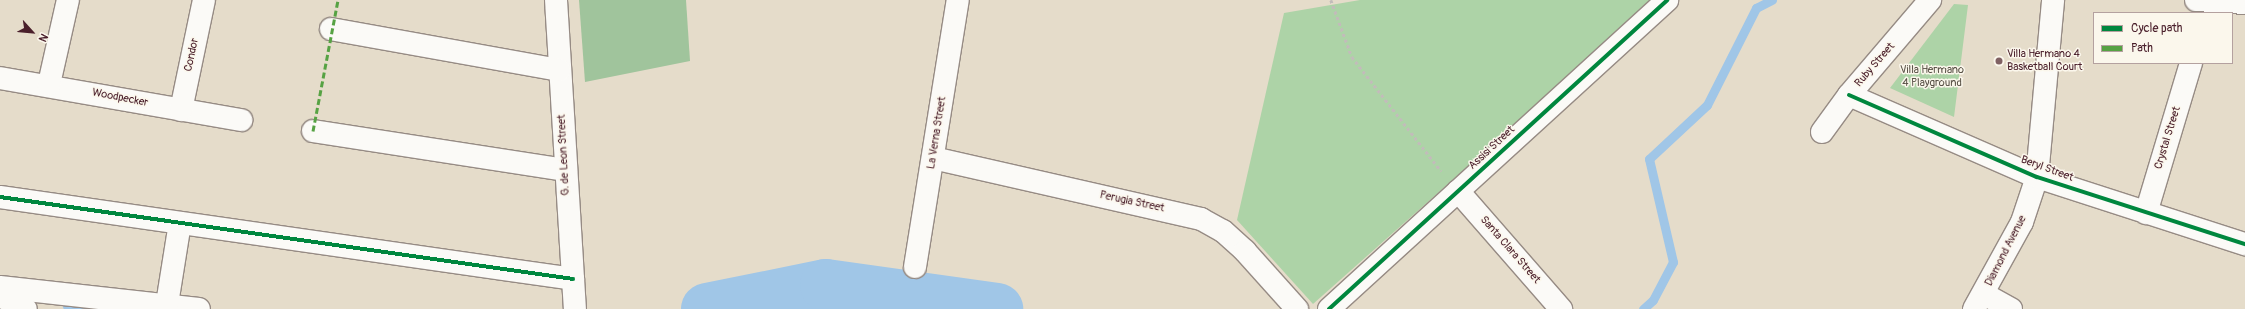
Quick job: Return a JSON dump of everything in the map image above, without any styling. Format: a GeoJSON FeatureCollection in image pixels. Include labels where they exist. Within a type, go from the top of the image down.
{"type":"FeatureCollection","features":[{"type":"Feature","properties":{"kind":"street"},"geometry":{"type":"LineString","coordinates":[[49,84],[68,0]]}},
{"type":"Feature","properties":{"kind":"street","name":"Condor"},"geometry":{"type":"LineString","coordinates":[[181,110],[204,0]]}},
{"type":"Feature","properties":{"kind":"street","name":"G. de Leon Street"},"geometry":{"type":"LineString","coordinates":[[556,0],[565,170],[575,309]]}},
{"type":"Feature","properties":{"kind":"street","name":"La Verna Street"},"geometry":{"type":"LineString","coordinates":[[915,267],[958,0]]}},
{"type":"Feature","properties":{"kind":"street","name":"Assisi Street"},"geometry":{"type":"LineString","coordinates":[[1330,309],[1667,0]]}},
{"type":"Feature","properties":{"kind":"street","name":"Ruby Street"},"geometry":{"type":"LineString","coordinates":[[1822,132],[1849,95],[1930,0]]}},
{"type":"Feature","properties":{"kind":"street","name":"Diamond Avenue"},"geometry":{"type":"LineString","coordinates":[[1979,302],[2022,222],[2037,177],[2053,0]]}},
{"type":"Feature","properties":{"kind":"street"},"geometry":{"type":"LineString","coordinates":[[2204,5],[2245,3]]}},
{"type":"Feature","properties":{"kind":"street"},"geometry":{"type":"LineString","coordinates":[[331,29],[559,70]]}},
{"type":"Feature","properties":{"kind":"street","name":"Crystal Street"},"geometry":{"type":"LineString","coordinates":[[2146,212],[2191,64]]}},
{"type":"Feature","properties":{"kind":"street","name":"Woodpecker"},"geometry":{"type":"LineString","coordinates":[[0,78],[49,84],[181,110],[241,120]]}},
{"type":"Feature","properties":{"kind":"street","name":"Beryl Street"},"geometry":{"type":"LineString","coordinates":[[1849,95],[2037,177],[2245,244]]}},
{"type":"Feature","properties":{"kind":"street"},"geometry":{"type":"LineString","coordinates":[[313,131],[565,170]]}},
{"type":"Feature","properties":{"kind":"street","name":"Perugia Street"},"geometry":{"type":"LineString","coordinates":[[933,158],[1202,219],[1223,231],[1245,251],[1297,309]]}},
{"type":"Feature","properties":{"kind":"street","name":"Santa Clara Street"},"geometry":{"type":"LineString","coordinates":[[1458,191],[1561,309]]}},
{"type":"Feature","properties":{"kind":"street"},"geometry":{"type":"LineString","coordinates":[[0,197],[573,279]]}},
{"type":"Feature","properties":{"kind":"street"},"geometry":{"type":"LineString","coordinates":[[167,304],[180,223]]}},
{"type":"Feature","properties":{"kind":"street"},"geometry":{"type":"LineString","coordinates":[[0,287],[167,304],[199,309]]}},
{"type":"Feature","properties":{"kind":"street"},"geometry":{"type":"LineString","coordinates":[[0,296],[26,309]]}},
{"type":"Feature","properties":{"kind":"street"},"geometry":{"type":"LineString","coordinates":[[1979,302],[2011,309]]}},
{"type":"Feature","properties":{"kind":"path"},"geometry":{"type":"LineString","coordinates":[[1331,0],[1352,57],[1369,83],[1458,191]]}},
{"type":"Feature","properties":{"kind":"green space"},"geometry":{"type":"Polygon","coordinates":[[[579,0],[686,0],[690,61],[585,82],[579,0]]]}},
{"type":"Feature","properties":{"kind":"green space"},"geometry":{"type":"Polygon","coordinates":[[[1360,0],[1655,0],[1313,304],[1237,220],[1284,13],[1360,0]]]}},
{"type":"Feature","properties":{"kind":"green space","name":"Villa Hermano 4 Playground"},"geometry":{"type":"Polygon","coordinates":[[[1954,4],[1968,5],[1954,117],[1890,88],[1954,4]]]}},
{"type":"Feature","properties":{"kind":"waterway"},"geometry":{"type":"LineString","coordinates":[[1643,309],[1653,300],[1673,262],[1649,159],[1707,105],[1756,8],[1772,0]]}},
{"type":"Feature","properties":{"kind":"waterway"},"geometry":{"type":"LineString","coordinates":[[707,309],[826,285],[997,309]]}},
{"type":"Feature","properties":{"kind":"waterway"},"geometry":{"type":"LineString","coordinates":[[67,306],[86,309]]}},
{"type":"Feature","properties":{"kind":"marked path"},"geometry":{"type":"LineString","coordinates":[[313,131],[338,0]]}},
{"type":"Feature","properties":{"kind":"cycle path"},"geometry":{"type":"LineString","coordinates":[[1329,309],[1667,0]]}},
{"type":"Feature","properties":{"kind":"cycle path"},"geometry":{"type":"LineString","coordinates":[[1849,95],[2037,177],[2245,244]]}},
{"type":"Feature","properties":{"kind":"cycle path"},"geometry":{"type":"LineString","coordinates":[[0,197],[573,279]]}},
{"type":"Feature","properties":{"kind":"place","name":"Villa Hermano 4 Basketball Court"},"geometry":{"type":"Point","coordinates":[1999,61]}}]}
